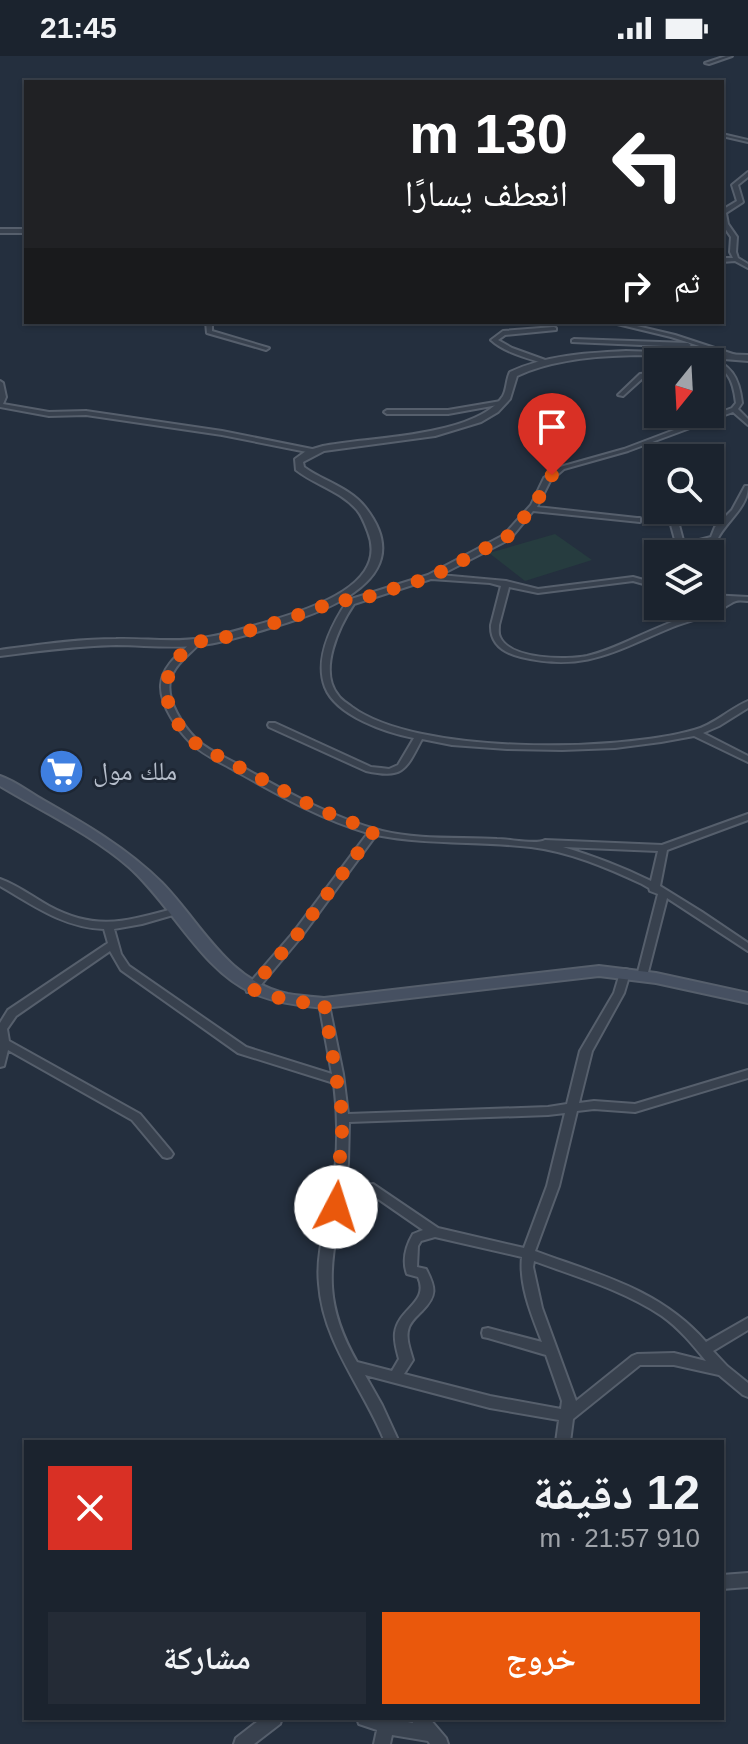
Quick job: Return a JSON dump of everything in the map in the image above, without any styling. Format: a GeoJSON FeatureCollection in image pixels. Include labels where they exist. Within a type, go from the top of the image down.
{"type":"FeatureCollection","features":[{"type":"Feature","properties":{"kind":"main road"},"geometry":{"type":"LineString","coordinates":[[0,780],[134,863],[165,895],[224,967],[251,989],[292,1002],[324,1003],[563,972],[625,973],[748,998]]}},
{"type":"Feature","properties":{"kind":"street"},"geometry":{"type":"LineString","coordinates":[[707,63],[730,56]]}},
{"type":"Feature","properties":{"kind":"street"},"geometry":{"type":"LineString","coordinates":[[724,135],[748,141]]}},
{"type":"Feature","properties":{"kind":"street"},"geometry":{"type":"LineString","coordinates":[[724,211],[740,202],[735,185],[748,174]]}},
{"type":"Feature","properties":{"kind":"street"},"geometry":{"type":"LineString","coordinates":[[730,207],[748,207]]}},
{"type":"Feature","properties":{"kind":"street"},"geometry":{"type":"LineString","coordinates":[[724,218],[735,239],[733,252],[736,259]]}},
{"type":"Feature","properties":{"kind":"street"},"geometry":{"type":"LineString","coordinates":[[0,231],[24,231]]}},
{"type":"Feature","properties":{"kind":"street"},"geometry":{"type":"LineString","coordinates":[[724,249],[733,252]]}},
{"type":"Feature","properties":{"kind":"street"},"geometry":{"type":"LineString","coordinates":[[724,260],[736,259],[748,266]]}},
{"type":"Feature","properties":{"kind":"street"},"geometry":{"type":"LineString","coordinates":[[209,324],[209,332],[266,348]]}},
{"type":"Feature","properties":{"kind":"street"},"geometry":{"type":"LineString","coordinates":[[620,324],[743,358]]}},
{"type":"Feature","properties":{"kind":"street"},"geometry":{"type":"LineString","coordinates":[[546,362],[500,347],[494,340],[503,333],[554,329]]}},
{"type":"Feature","properties":{"kind":"street"},"geometry":{"type":"LineString","coordinates":[[574,341],[698,344]]}},
{"type":"Feature","properties":{"kind":"street"},"geometry":{"type":"LineString","coordinates":[[0,383],[3,397],[0,404],[49,414],[86,413],[222,433],[312,451],[444,430],[482,417],[501,403],[511,388],[513,374],[527,366],[602,356],[644,357]]}},
{"type":"Feature","properties":{"kind":"street"},"geometry":{"type":"LineString","coordinates":[[0,653],[96,643],[196,643],[431,577],[507,537],[532,509],[547,480],[562,468],[626,450],[734,409],[739,403],[737,379],[724,367]]}},
{"type":"Feature","properties":{"kind":"street"},"geometry":{"type":"LineString","coordinates":[[621,395],[644,375]]}},
{"type":"Feature","properties":{"kind":"street"},"geometry":{"type":"LineString","coordinates":[[738,387],[748,391]]}},
{"type":"Feature","properties":{"kind":"street"},"geometry":{"type":"LineString","coordinates":[[387,412],[448,412],[501,403]]}},
{"type":"Feature","properties":{"kind":"street"},"geometry":{"type":"LineString","coordinates":[[734,409],[748,423]]}},
{"type":"Feature","properties":{"kind":"street"},"geometry":{"type":"LineString","coordinates":[[312,451],[298,461],[299,468],[354,500],[366,516],[374,536],[375,553],[371,570],[346,601],[331,643],[326,677],[330,689],[343,706],[359,716],[418,738],[457,743],[572,745],[695,733],[748,704]]}},
{"type":"Feature","properties":{"kind":"street"},"geometry":{"type":"LineString","coordinates":[[708,540],[714,538],[721,524],[735,511],[748,488]]}},
{"type":"Feature","properties":{"kind":"street"},"geometry":{"type":"LineString","coordinates":[[532,509],[637,520]]}},
{"type":"Feature","properties":{"kind":"street"},"geometry":{"type":"LineString","coordinates":[[431,577],[506,583],[547,591],[617,580],[644,581]]}},
{"type":"Feature","properties":{"kind":"street"},"geometry":{"type":"LineString","coordinates":[[506,583],[495,627],[497,638],[501,645],[515,653],[548,660],[579,660],[614,652],[748,591]]}},
{"type":"Feature","properties":{"kind":"street"},"geometry":{"type":"LineString","coordinates":[[724,599],[748,599]]}},
{"type":"Feature","properties":{"kind":"street"},"geometry":{"type":"LineString","coordinates":[[196,643],[172,666],[164,689],[168,703],[191,740],[269,785],[346,822],[374,831],[431,840],[533,844],[566,842],[663,848],[748,817]]}},
{"type":"Feature","properties":{"kind":"street"},"geometry":{"type":"LineString","coordinates":[[272,725],[381,772],[396,773],[403,768],[418,738]]}},
{"type":"Feature","properties":{"kind":"street"},"geometry":{"type":"LineString","coordinates":[[695,733],[748,759]]}},
{"type":"Feature","properties":{"kind":"street"},"geometry":{"type":"LineString","coordinates":[[251,989],[297,935],[374,831]]}},
{"type":"Feature","properties":{"kind":"street"},"geometry":{"type":"LineString","coordinates":[[533,844],[591,859],[658,892],[748,948]]}},
{"type":"Feature","properties":{"kind":"street"},"geometry":{"type":"LineString","coordinates":[[642,976],[663,848]]}},
{"type":"Feature","properties":{"kind":"street"},"geometry":{"type":"LineString","coordinates":[[0,882],[72,920],[108,926],[176,911]]}},
{"type":"Feature","properties":{"kind":"street"},"geometry":{"type":"LineString","coordinates":[[108,926],[112,945],[125,968],[220,1036],[259,1057],[337,1080]]}},
{"type":"Feature","properties":{"kind":"street"},"geometry":{"type":"LineString","coordinates":[[0,1063],[2,1029],[12,1013],[112,945]]}},
{"type":"Feature","properties":{"kind":"street"},"geometry":{"type":"LineString","coordinates":[[563,1440],[569,1401],[549,1350],[527,1267],[528,1254],[553,1186],[586,1051],[619,993],[625,973]]}},
{"type":"Feature","properties":{"kind":"street"},"geometry":{"type":"LineString","coordinates":[[324,1003],[343,1118],[336,1207],[327,1236],[323,1266],[328,1309],[337,1337],[380,1411],[391,1440]]}},
{"type":"Feature","properties":{"kind":"street"},"geometry":{"type":"LineString","coordinates":[[2,1044],[136,1117],[167,1154]]}},
{"type":"Feature","properties":{"kind":"street"},"geometry":{"type":"LineString","coordinates":[[343,1118],[570,1109],[594,1105],[635,1108],[748,1074]]}},
{"type":"Feature","properties":{"kind":"street"},"geometry":{"type":"LineString","coordinates":[[336,1207],[362,1189],[373,1189],[435,1232],[528,1254],[628,1291],[667,1313],[722,1370],[748,1391]]}},
{"type":"Feature","properties":{"kind":"street"},"geometry":{"type":"LineString","coordinates":[[395,1377],[406,1360],[400,1332],[410,1313],[424,1303],[427,1296],[427,1281],[422,1273],[411,1270],[412,1246],[417,1237],[435,1232]]}},
{"type":"Feature","properties":{"kind":"street"},"geometry":{"type":"LineString","coordinates":[[704,1350],[748,1323]]}},
{"type":"Feature","properties":{"kind":"street"},"geometry":{"type":"LineString","coordinates":[[488,1333],[549,1350]]}},
{"type":"Feature","properties":{"kind":"street"},"geometry":{"type":"LineString","coordinates":[[354,1367],[490,1402],[567,1416],[637,1360],[674,1359],[722,1370]]}},
{"type":"Feature","properties":{"kind":"street"},"geometry":{"type":"LineString","coordinates":[[724,1582],[748,1580]]}},
{"type":"Feature","properties":{"kind":"street"},"geometry":{"type":"LineString","coordinates":[[242,1744],[272,1720]]}},
{"type":"Feature","properties":{"kind":"street"},"geometry":{"type":"LineString","coordinates":[[370,1720],[436,1739]]}},
{"type":"Feature","properties":{"kind":"street"},"geometry":{"type":"LineString","coordinates":[[421,1720],[436,1739]]}},
{"type":"Feature","properties":{"kind":"street"},"geometry":{"type":"LineString","coordinates":[[382,1744],[386,1726]]}},
{"type":"Feature","properties":{"kind":"green space"},"geometry":{"type":"Polygon","coordinates":[[[555,534],[592,560],[525,581],[489,553],[555,534]]]}},
{"type":"Feature","properties":{"kind":"place","name":"ملك مول"},"geometry":{"type":"Point","coordinates":[62,771]}},
{"type":"Feature","properties":{"kind":"route"},"geometry":{"type":"LineString","coordinates":[[336,1207],[343,1118],[324,1003],[292,1002],[251,989],[281,956],[374,831],[318,809],[199,746],[191,740],[168,703],[165,681],[172,666],[196,643],[281,621],[342,599],[351,602],[431,577],[493,545],[519,526],[552,475]]}}]}
